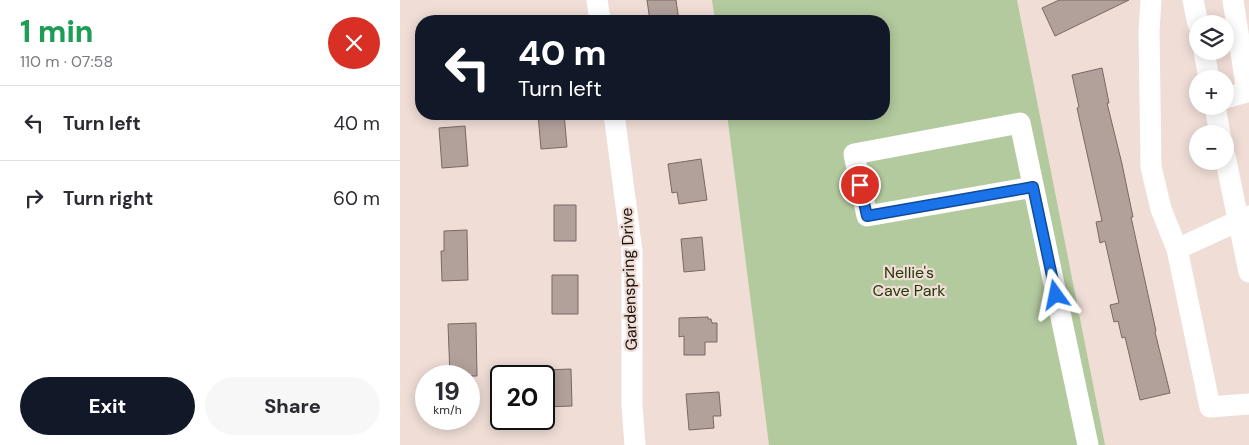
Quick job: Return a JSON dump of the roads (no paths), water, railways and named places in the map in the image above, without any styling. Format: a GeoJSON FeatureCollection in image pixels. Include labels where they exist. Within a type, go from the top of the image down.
{"type":"FeatureCollection","features":[{"type":"Feature","properties":{"kind":"street"},"geometry":{"type":"LineString","coordinates":[[597,0],[599,15]]}},
{"type":"Feature","properties":{"kind":"street"},"geometry":{"type":"LineString","coordinates":[[1151,0],[1149,31],[1151,167],[1161,209],[1177,249],[1210,407],[1249,404]]}},
{"type":"Feature","properties":{"kind":"street"},"geometry":{"type":"LineString","coordinates":[[1193,0],[1196,15]]}},
{"type":"Feature","properties":{"kind":"street"},"geometry":{"type":"LineString","coordinates":[[1233,0],[1247,92],[1234,96]]}},
{"type":"Feature","properties":{"kind":"street","name":"Gardenspring Drive"},"geometry":{"type":"LineString","coordinates":[[615,120],[632,251],[632,406],[635,445]]}},
{"type":"Feature","properties":{"kind":"street"},"geometry":{"type":"LineString","coordinates":[[1033,187],[867,216],[854,154],[1020,123],[1088,445]]}},
{"type":"Feature","properties":{"kind":"street"},"geometry":{"type":"LineString","coordinates":[[1229,170],[1244,219],[1249,272]]}},
{"type":"Feature","properties":{"kind":"street"},"geometry":{"type":"LineString","coordinates":[[1177,249],[1244,219]]}},
{"type":"Feature","properties":{"kind":"park label","name":"Nellie's Cave Park"},"geometry":{"type":"Point","coordinates":[909,281]}}]}
